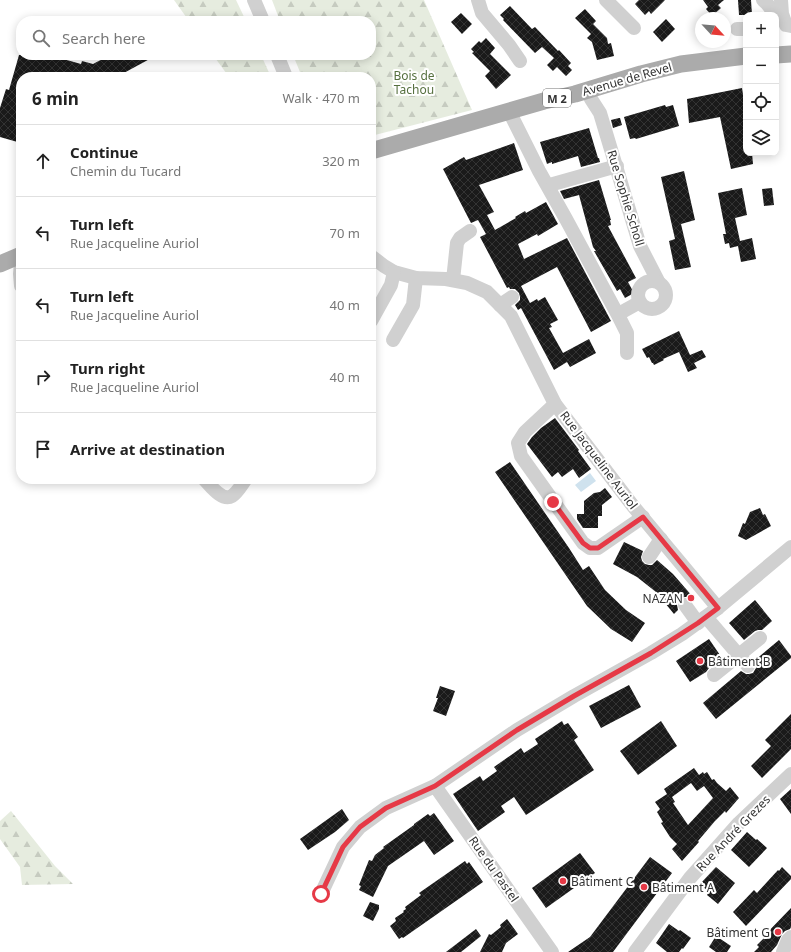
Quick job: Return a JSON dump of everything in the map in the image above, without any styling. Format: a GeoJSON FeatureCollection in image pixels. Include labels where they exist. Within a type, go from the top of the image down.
{"type":"FeatureCollection","features":[{"type":"Feature","properties":{"kind":"main road"},"geometry":{"type":"LineString","coordinates":[[779,55],[791,54]]}},
{"type":"Feature","properties":{"kind":"main road","name":"Avenue de Revel"},"geometry":{"type":"LineString","coordinates":[[376,150],[641,74],[681,64],[743,56]]}},
{"type":"Feature","properties":{"kind":"main road"},"geometry":{"type":"LineString","coordinates":[[0,264],[16,257]]}},
{"type":"Feature","properties":{"kind":"street"},"geometry":{"type":"LineString","coordinates":[[254,0],[261,16]]}},
{"type":"Feature","properties":{"kind":"street"},"geometry":{"type":"LineString","coordinates":[[478,0],[482,13],[509,45],[520,61]]}},
{"type":"Feature","properties":{"kind":"street"},"geometry":{"type":"LineString","coordinates":[[606,0],[634,28]]}},
{"type":"Feature","properties":{"kind":"street"},"geometry":{"type":"LineString","coordinates":[[763,0],[768,4],[772,12]]}},
{"type":"Feature","properties":{"kind":"street"},"geometry":{"type":"LineString","coordinates":[[781,0],[782,14],[786,25],[791,26]]}},
{"type":"Feature","properties":{"kind":"street"},"geometry":{"type":"LineString","coordinates":[[279,60],[284,72]]}},
{"type":"Feature","properties":{"kind":"street","name":"Rue Sophie Scholl"},"geometry":{"type":"LineString","coordinates":[[594,88],[591,99],[600,112],[640,246],[658,281],[662,284],[667,293],[665,302],[657,309],[648,309],[640,302]]}},
{"type":"Feature","properties":{"kind":"street"},"geometry":{"type":"LineString","coordinates":[[509,111],[539,171],[627,333],[627,353]]}},
{"type":"Feature","properties":{"kind":"street"},"geometry":{"type":"LineString","coordinates":[[552,184],[617,166]]}},
{"type":"Feature","properties":{"kind":"street"},"geometry":{"type":"LineString","coordinates":[[453,280],[457,243],[460,238],[470,231]]}},
{"type":"Feature","properties":{"kind":"street","name":"Rue Jacqueline Auriol"},"geometry":{"type":"LineString","coordinates":[[376,260],[394,272],[416,278],[453,280],[487,292],[512,316],[555,404],[643,517],[718,608]]}},
{"type":"Feature","properties":{"kind":"street"},"geometry":{"type":"LineString","coordinates":[[376,312],[390,285],[394,272]]}},
{"type":"Feature","properties":{"kind":"street"},"geometry":{"type":"LineString","coordinates":[[393,340],[413,305],[416,278]]}},
{"type":"Feature","properties":{"kind":"street"},"geometry":{"type":"LineString","coordinates":[[622,312],[640,302],[638,298],[639,289],[645,282],[654,280],[658,281]]}},
{"type":"Feature","properties":{"kind":"street"},"geometry":{"type":"LineString","coordinates":[[500,305],[512,297]]}},
{"type":"Feature","properties":{"kind":"street","name":"Rue Jacqueline Auriol"},"geometry":{"type":"LineString","coordinates":[[555,404],[525,432],[518,443],[521,456],[583,543],[590,548],[598,548],[643,517]]}},
{"type":"Feature","properties":{"kind":"street"},"geometry":{"type":"LineString","coordinates":[[209,484],[220,495],[228,498],[232,496],[242,484]]}},
{"type":"Feature","properties":{"kind":"street"},"geometry":{"type":"LineString","coordinates":[[649,557],[661,539]]}},
{"type":"Feature","properties":{"kind":"street"},"geometry":{"type":"LineString","coordinates":[[321,894],[343,847],[360,827],[386,808],[435,786],[517,730],[651,653],[702,620],[791,547]]}},
{"type":"Feature","properties":{"kind":"street"},"geometry":{"type":"LineString","coordinates":[[685,605],[744,660]]}},
{"type":"Feature","properties":{"kind":"street"},"geometry":{"type":"LineString","coordinates":[[714,675],[744,660],[760,638]]}},
{"type":"Feature","properties":{"kind":"street","name":"Rue André Grezes"},"geometry":{"type":"LineString","coordinates":[[635,952],[690,878],[739,823],[791,774]]}},
{"type":"Feature","properties":{"kind":"street","name":"Rue du Pastel"},"geometry":{"type":"LineString","coordinates":[[435,786],[552,952]]}},
{"type":"Feature","properties":{"kind":"street"},"geometry":{"type":"LineString","coordinates":[[783,952],[788,940],[791,937]]}},
{"type":"Feature","properties":{"kind":"green space"},"geometry":{"type":"Polygon","coordinates":[[[174,0],[236,0],[244,16],[185,16],[174,0]]]}},
{"type":"Feature","properties":{"kind":"green space","name":"Bois de Tachou"},"geometry":{"type":"Polygon","coordinates":[[[272,0],[424,0],[472,110],[376,135],[376,72],[300,72],[295,60],[376,60],[376,16],[278,16],[272,0]]]}},
{"type":"Feature","properties":{"kind":"green space"},"geometry":{"type":"Polygon","coordinates":[[[217,60],[263,60],[269,72],[225,72],[217,60]]]}},
{"type":"Feature","properties":{"kind":"green space"},"geometry":{"type":"Polygon","coordinates":[[[11,811],[55,866],[73,884],[22,885],[20,867],[0,839],[0,821],[11,811]]]}},
{"type":"Feature","properties":{"kind":"water"},"geometry":{"type":"Polygon","coordinates":[[[590,473],[596,481],[581,492],[575,485],[590,473]]]}},
{"type":"Feature","properties":{"kind":"building"},"geometry":{"type":"Polygon","coordinates":[[[639,0],[665,0],[651,14],[649,11],[645,15],[635,4],[639,0]]]}},
{"type":"Feature","properties":{"kind":"building"},"geometry":{"type":"Polygon","coordinates":[[[703,0],[724,0],[718,5],[721,8],[716,12],[709,12],[706,9],[708,7],[703,0]]]}},
{"type":"Feature","properties":{"kind":"building"},"geometry":{"type":"Polygon","coordinates":[[[738,0],[751,0],[752,12],[743,12],[743,15],[739,15],[738,0]]]}},
{"type":"Feature","properties":{"kind":"building"},"geometry":{"type":"Polygon","coordinates":[[[510,6],[532,29],[535,27],[571,63],[568,66],[572,70],[566,76],[557,67],[553,71],[547,65],[554,58],[542,47],[535,53],[503,20],[504,19],[500,15],[510,6]]]}},
{"type":"Feature","properties":{"kind":"building"},"geometry":{"type":"Polygon","coordinates":[[[585,9],[596,21],[593,24],[607,38],[608,44],[611,43],[614,56],[597,60],[592,42],[587,38],[591,34],[575,18],[585,9]]]}},
{"type":"Feature","properties":{"kind":"building"},"geometry":{"type":"Polygon","coordinates":[[[461,13],[472,24],[462,34],[451,22],[461,13]]]}},
{"type":"Feature","properties":{"kind":"building"},"geometry":{"type":"Polygon","coordinates":[[[666,19],[675,29],[662,42],[653,32],[666,19]]]}},
{"type":"Feature","properties":{"kind":"building"},"geometry":{"type":"Polygon","coordinates":[[[486,38],[495,48],[490,54],[511,75],[496,89],[485,76],[490,71],[472,53],[474,52],[471,49],[479,41],[481,43],[486,38]]]}},
{"type":"Feature","properties":{"kind":"building"},"geometry":{"type":"Polygon","coordinates":[[[18,60],[67,60],[81,64],[82,61],[93,64],[101,60],[148,60],[126,72],[16,72],[16,142],[0,137],[0,108],[6,89],[9,90],[18,60]]]}},
{"type":"Feature","properties":{"kind":"building"},"geometry":{"type":"Polygon","coordinates":[[[742,88],[743,156],[752,156],[753,164],[731,169],[720,117],[689,123],[687,99],[742,88]]]}},
{"type":"Feature","properties":{"kind":"building"},"geometry":{"type":"Polygon","coordinates":[[[665,105],[666,107],[673,105],[679,126],[636,139],[630,139],[624,117],[665,105]]]}},
{"type":"Feature","properties":{"kind":"building"},"geometry":{"type":"Polygon","coordinates":[[[620,118],[622,125],[613,128],[611,120],[620,118]]]}},
{"type":"Feature","properties":{"kind":"building"},"geometry":{"type":"Polygon","coordinates":[[[589,128],[600,162],[581,167],[578,156],[552,164],[552,162],[547,164],[540,142],[589,128]]]}},
{"type":"Feature","properties":{"kind":"building"},"geometry":{"type":"Polygon","coordinates":[[[514,143],[523,170],[479,185],[494,212],[487,215],[495,230],[525,211],[526,213],[546,202],[558,224],[538,236],[537,234],[518,244],[524,259],[567,238],[611,321],[591,332],[557,267],[521,286],[530,303],[545,297],[558,320],[550,324],[552,327],[549,328],[563,353],[589,339],[596,353],[570,367],[567,362],[554,370],[521,308],[518,310],[515,305],[520,300],[519,293],[515,289],[510,289],[509,287],[507,288],[480,237],[486,234],[478,220],[471,223],[443,169],[464,157],[466,160],[514,143]]]}},
{"type":"Feature","properties":{"kind":"building"},"geometry":{"type":"Polygon","coordinates":[[[684,171],[695,220],[681,224],[691,267],[675,270],[669,241],[675,239],[661,177],[684,171]]]}},
{"type":"Feature","properties":{"kind":"building"},"geometry":{"type":"Polygon","coordinates":[[[599,180],[611,220],[611,225],[608,226],[636,278],[628,282],[634,293],[625,298],[620,289],[617,291],[594,251],[596,251],[593,247],[579,195],[564,199],[560,191],[599,180]]]}},
{"type":"Feature","properties":{"kind":"building"},"geometry":{"type":"Polygon","coordinates":[[[742,188],[747,215],[735,218],[740,241],[752,238],[756,259],[741,262],[738,246],[730,248],[729,243],[725,244],[723,234],[726,234],[718,193],[742,188]]]}},
{"type":"Feature","properties":{"kind":"building"},"geometry":{"type":"Polygon","coordinates":[[[772,188],[774,205],[764,206],[762,189],[772,188]]]}},
{"type":"Feature","properties":{"kind":"building"},"geometry":{"type":"Polygon","coordinates":[[[679,331],[690,355],[702,350],[706,357],[694,363],[697,368],[688,372],[679,352],[654,365],[649,357],[647,358],[642,349],[679,331]]]}},
{"type":"Feature","properties":{"kind":"building"},"geometry":{"type":"Polygon","coordinates":[[[555,418],[591,469],[579,478],[573,469],[562,477],[558,472],[552,477],[527,444],[541,428],[555,418]]]}},
{"type":"Feature","properties":{"kind":"building"},"geometry":{"type":"Polygon","coordinates":[[[510,462],[583,570],[589,566],[605,590],[626,610],[645,623],[632,642],[611,629],[587,606],[495,472],[510,462]]]}},
{"type":"Feature","properties":{"kind":"building"},"geometry":{"type":"Polygon","coordinates":[[[605,488],[612,497],[602,505],[602,516],[598,516],[598,528],[583,528],[577,519],[577,514],[584,514],[584,501],[594,493],[600,492],[605,488]]]}},
{"type":"Feature","properties":{"kind":"building"},"geometry":{"type":"Polygon","coordinates":[[[760,508],[771,526],[746,540],[738,536],[743,523],[745,524],[750,512],[760,508]]]}},
{"type":"Feature","properties":{"kind":"building"},"geometry":{"type":"Polygon","coordinates":[[[624,542],[643,551],[641,557],[645,564],[652,565],[657,560],[673,574],[693,597],[691,599],[688,597],[680,598],[677,602],[678,610],[674,614],[656,592],[637,577],[613,564],[624,542]]]}},
{"type":"Feature","properties":{"kind":"building"},"geometry":{"type":"Polygon","coordinates":[[[755,600],[772,621],[762,630],[755,631],[744,640],[729,623],[755,600]]]}},
{"type":"Feature","properties":{"kind":"building","name":"Bâtiment B"},"geometry":{"type":"Polygon","coordinates":[[[709,639],[722,658],[706,672],[690,682],[676,661],[709,639]]]}},
{"type":"Feature","properties":{"kind":"building"},"geometry":{"type":"Polygon","coordinates":[[[779,640],[791,658],[716,719],[703,703],[741,671],[746,674],[753,673],[756,668],[754,661],[779,640]]]}},
{"type":"Feature","properties":{"kind":"building"},"geometry":{"type":"Polygon","coordinates":[[[629,685],[641,707],[601,728],[589,706],[629,685]]]}},
{"type":"Feature","properties":{"kind":"building"},"geometry":{"type":"Polygon","coordinates":[[[440,686],[455,691],[446,716],[433,711],[438,698],[436,698],[440,686]]]}},
{"type":"Feature","properties":{"kind":"building"},"geometry":{"type":"Polygon","coordinates":[[[791,714],[791,749],[762,778],[751,766],[771,746],[765,740],[791,714]]]}},
{"type":"Feature","properties":{"kind":"building"},"geometry":{"type":"Polygon","coordinates":[[[562,721],[564,725],[568,723],[578,737],[574,740],[594,770],[526,815],[514,797],[501,806],[505,812],[478,831],[453,794],[480,776],[483,781],[497,771],[494,767],[521,748],[524,753],[538,744],[535,739],[562,721]]]}},
{"type":"Feature","properties":{"kind":"building"},"geometry":{"type":"Polygon","coordinates":[[[661,721],[677,746],[638,775],[620,751],[661,721]]]}},
{"type":"Feature","properties":{"kind":"building"},"geometry":{"type":"Polygon","coordinates":[[[694,768],[699,775],[703,772],[704,774],[707,772],[712,780],[714,779],[726,791],[730,787],[739,798],[726,813],[725,811],[715,821],[682,861],[672,849],[677,844],[670,837],[661,823],[663,822],[657,812],[660,809],[655,802],[667,794],[664,789],[694,768]],[[691,783],[672,797],[675,802],[673,803],[688,825],[713,798],[704,786],[697,791],[691,783]]]}},
{"type":"Feature","properties":{"kind":"building"},"geometry":{"type":"Polygon","coordinates":[[[791,789],[791,814],[780,799],[791,789]]]}},
{"type":"Feature","properties":{"kind":"building"},"geometry":{"type":"Polygon","coordinates":[[[342,809],[349,820],[335,832],[308,850],[300,839],[342,809]]]}},
{"type":"Feature","properties":{"kind":"building"},"geometry":{"type":"Polygon","coordinates":[[[434,813],[454,841],[434,855],[424,841],[388,866],[373,897],[359,890],[361,886],[359,885],[369,860],[372,861],[375,855],[384,848],[383,847],[414,824],[428,814],[430,816],[434,813]]]}},
{"type":"Feature","properties":{"kind":"building","name":"Bâtiment A"},"geometry":{"type":"Polygon","coordinates":[[[747,832],[767,848],[749,867],[731,850],[747,832]]]}},
{"type":"Feature","properties":{"kind":"building","name":"Bâtiment C"},"geometry":{"type":"Polygon","coordinates":[[[580,853],[595,873],[546,908],[532,888],[580,853]]]}},
{"type":"Feature","properties":{"kind":"building"},"geometry":{"type":"Polygon","coordinates":[[[650,857],[672,873],[613,952],[568,952],[590,937],[650,857]]]}},
{"type":"Feature","properties":{"kind":"building"},"geometry":{"type":"Polygon","coordinates":[[[465,861],[467,864],[469,862],[483,882],[403,938],[402,937],[399,939],[390,926],[396,921],[395,918],[404,912],[403,911],[406,909],[405,907],[421,895],[419,893],[465,861]]]}},
{"type":"Feature","properties":{"kind":"building"},"geometry":{"type":"Polygon","coordinates":[[[716,867],[735,883],[718,904],[707,895],[709,892],[700,884],[716,867]]]}},
{"type":"Feature","properties":{"kind":"building"},"geometry":{"type":"Polygon","coordinates":[[[782,867],[791,876],[791,879],[746,926],[733,912],[754,890],[757,893],[782,867]]]}},
{"type":"Feature","properties":{"kind":"building"},"geometry":{"type":"Polygon","coordinates":[[[370,902],[379,905],[379,909],[373,921],[363,916],[370,902]]]}},
{"type":"Feature","properties":{"kind":"building","name":"Bâtiment G"},"geometry":{"type":"Polygon","coordinates":[[[791,908],[791,927],[782,934],[777,945],[771,952],[754,952],[759,947],[757,945],[764,938],[763,937],[791,908]]]}},
{"type":"Feature","properties":{"kind":"building"},"geometry":{"type":"Polygon","coordinates":[[[507,919],[518,934],[506,943],[502,952],[480,952],[489,934],[491,935],[501,927],[500,925],[507,919]]]}},
{"type":"Feature","properties":{"kind":"building"},"geometry":{"type":"Polygon","coordinates":[[[669,924],[691,938],[679,952],[667,952],[656,943],[669,924]]]}},
{"type":"Feature","properties":{"kind":"building"},"geometry":{"type":"Polygon","coordinates":[[[476,929],[481,936],[461,952],[446,952],[476,929]]]}},
{"type":"Feature","properties":{"kind":"building"},"geometry":{"type":"Polygon","coordinates":[[[716,936],[731,946],[727,952],[716,952],[709,947],[716,936]]]}},
{"type":"Feature","properties":{"kind":"place","name":"NAZAN"},"geometry":{"type":"Point","coordinates":[691,598]}},
{"type":"Feature","properties":{"kind":"place","name":"Bâtiment B"},"geometry":{"type":"Point","coordinates":[700,661]}},
{"type":"Feature","properties":{"kind":"place","name":"Bâtiment C"},"geometry":{"type":"Point","coordinates":[563,881]}},
{"type":"Feature","properties":{"kind":"place","name":"Bâtiment A"},"geometry":{"type":"Point","coordinates":[644,887]}},
{"type":"Feature","properties":{"kind":"place","name":"Bâtiment G"},"geometry":{"type":"Point","coordinates":[778,932]}},
{"type":"Feature","properties":{"kind":"route"},"geometry":{"type":"LineString","coordinates":[[321,894],[343,847],[360,827],[386,808],[435,786],[517,730],[651,653],[682,634],[718,608],[643,517],[598,548],[590,548],[583,543],[553,502]]}}]}
